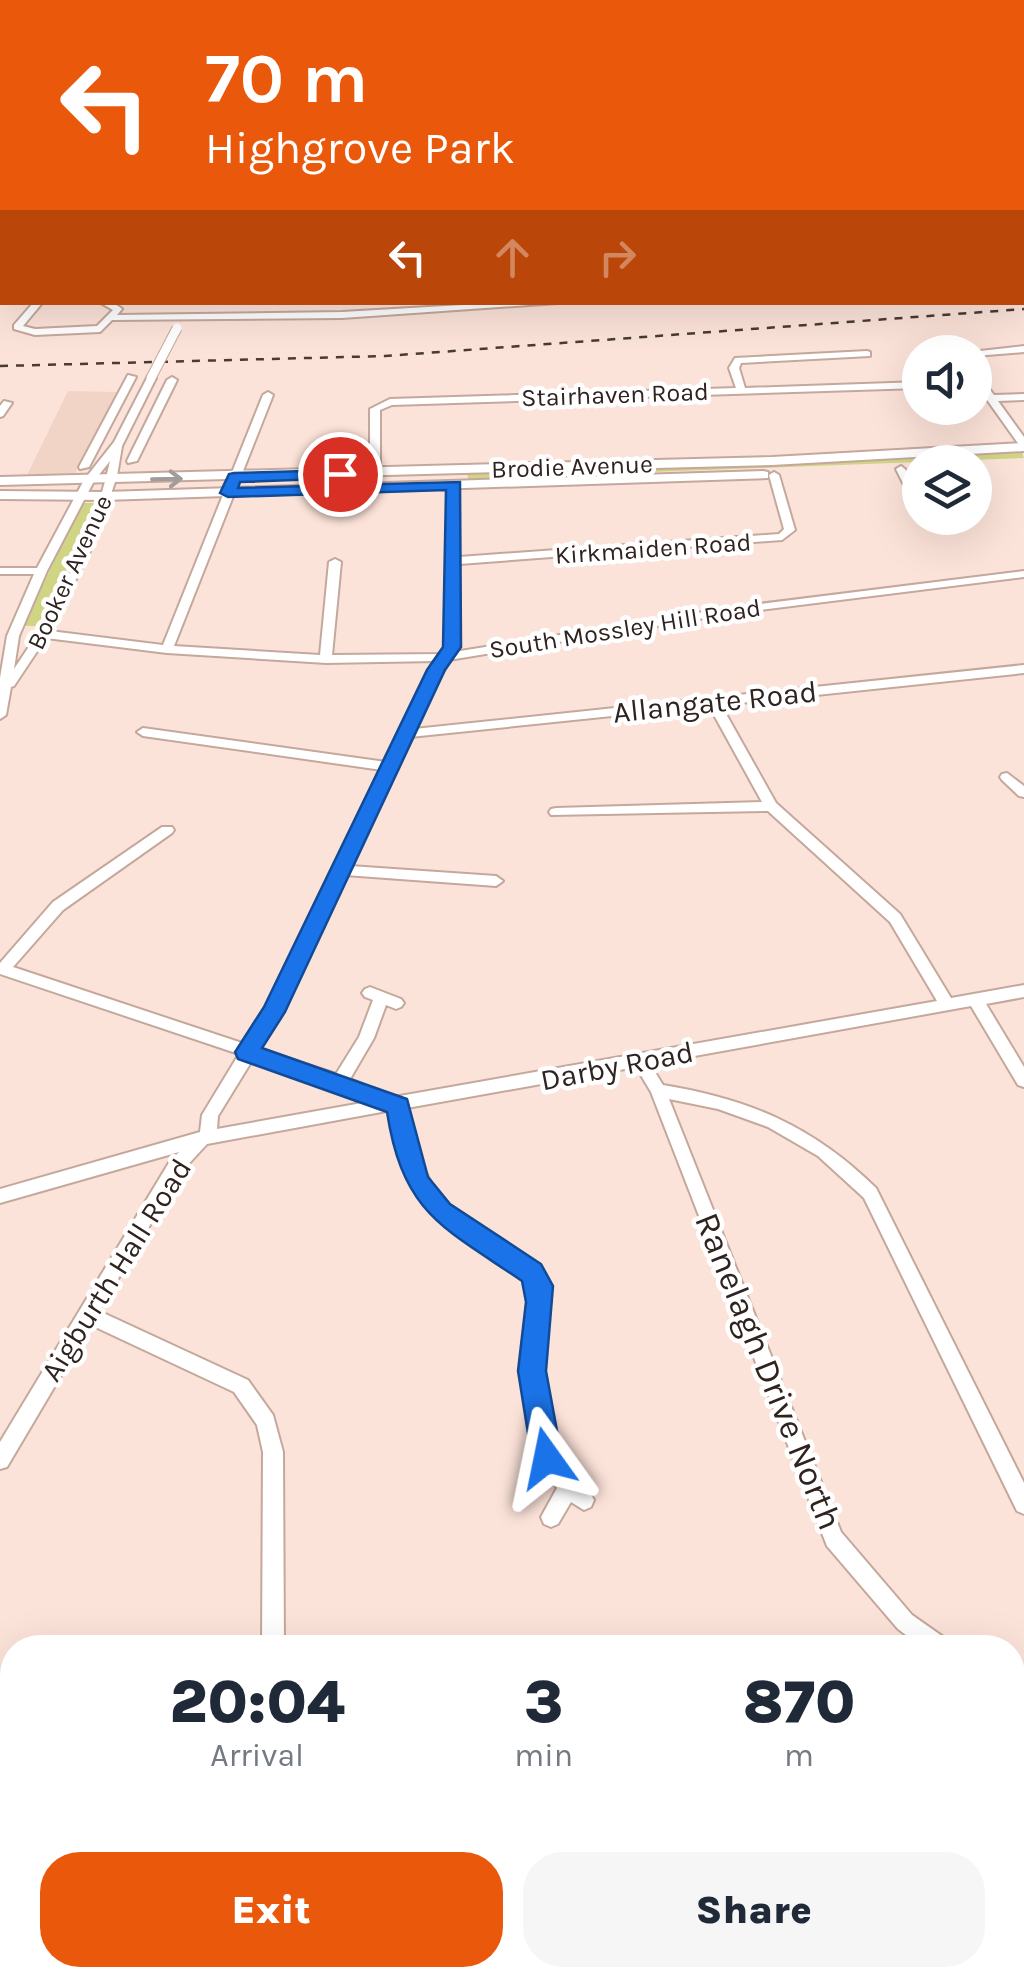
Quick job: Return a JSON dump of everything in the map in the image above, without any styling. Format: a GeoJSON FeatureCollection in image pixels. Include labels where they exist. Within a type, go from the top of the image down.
{"type":"FeatureCollection","features":[{"type":"Feature","properties":{"kind":"street"},"geometry":{"type":"LineString","coordinates":[[35,305],[17,327],[35,332],[93,331],[113,318],[118,307],[112,305]]}},
{"type":"Feature","properties":{"kind":"street","name":"Booker Avenue"},"geometry":{"type":"LineString","coordinates":[[86,469],[104,461],[119,443],[189,305]]}},
{"type":"Feature","properties":{"kind":"street"},"geometry":{"type":"LineString","coordinates":[[342,305],[342,315]]}},
{"type":"Feature","properties":{"kind":"street"},"geometry":{"type":"LineString","coordinates":[[113,318],[178,324],[516,305]]}},
{"type":"Feature","properties":{"kind":"street"},"geometry":{"type":"LineString","coordinates":[[992,352],[1024,350]]}},
{"type":"Feature","properties":{"kind":"street"},"geometry":{"type":"LineString","coordinates":[[741,390],[734,368],[738,360],[859,352]]}},
{"type":"Feature","properties":{"kind":"street","name":"Booker Avenue"},"geometry":{"type":"LineString","coordinates":[[8,686],[6,636],[80,495],[86,469],[131,377]]}},
{"type":"Feature","properties":{"kind":"street","name":"Booker Avenue"},"geometry":{"type":"LineString","coordinates":[[132,461],[172,380]]}},
{"type":"Feature","properties":{"kind":"street","name":"Stairhaven Road"},"geometry":{"type":"LineString","coordinates":[[375,473],[375,409],[390,402],[902,386]]}},
{"type":"Feature","properties":{"kind":"street"},"geometry":{"type":"LineString","coordinates":[[166,650],[268,395]]}},
{"type":"Feature","properties":{"kind":"street"},"geometry":{"type":"LineString","coordinates":[[992,398],[1024,397]]}},
{"type":"Feature","properties":{"kind":"street"},"geometry":{"type":"LineString","coordinates":[[992,399],[1024,446]]}},
{"type":"Feature","properties":{"kind":"street"},"geometry":{"type":"LineString","coordinates":[[0,414],[7,402]]}},
{"type":"Feature","properties":{"kind":"street"},"geometry":{"type":"LineString","coordinates":[[109,420],[152,421]]}},
{"type":"Feature","properties":{"kind":"street","name":"Booker Avenue"},"geometry":{"type":"LineString","coordinates":[[8,686],[46,634],[113,479],[119,443]]}},
{"type":"Feature","properties":{"kind":"street","name":"Brodie Avenue"},"geometry":{"type":"LineString","coordinates":[[0,496],[228,493],[1024,446]]}},
{"type":"Feature","properties":{"kind":"street","name":"Booker Avenue"},"geometry":{"type":"LineString","coordinates":[[86,469],[104,461]]}},
{"type":"Feature","properties":{"kind":"street"},"geometry":{"type":"LineString","coordinates":[[992,463],[1024,461]]}},
{"type":"Feature","properties":{"kind":"street","name":"Brodie Avenue"},"geometry":{"type":"LineString","coordinates":[[0,481],[86,469],[113,479],[375,473],[454,477],[774,475],[901,469]]}},
{"type":"Feature","properties":{"kind":"street","name":"Kirkmaiden Road"},"geometry":{"type":"LineString","coordinates":[[454,561],[782,537],[790,530],[790,518],[774,475]]}},
{"type":"Feature","properties":{"kind":"street"},"geometry":{"type":"LineString","coordinates":[[448,657],[454,477]]}},
{"type":"Feature","properties":{"kind":"street"},"geometry":{"type":"LineString","coordinates":[[326,659],[335,562]]}},
{"type":"Feature","properties":{"kind":"street"},"geometry":{"type":"LineString","coordinates":[[0,570],[41,571]]}},
{"type":"Feature","properties":{"kind":"street","name":"South Mossley Hill Road"},"geometry":{"type":"LineString","coordinates":[[46,634],[166,650],[326,659],[448,657],[735,610],[1024,574]]}},
{"type":"Feature","properties":{"kind":"street","name":"Aigburth Hall Road"},"geometry":{"type":"LineString","coordinates":[[0,1460],[176,1166],[208,1137],[210,1115],[273,1012],[436,670],[448,657]]}},
{"type":"Feature","properties":{"kind":"street","name":"Allangate Road"},"geometry":{"type":"LineString","coordinates":[[405,734],[1024,668]]}},
{"type":"Feature","properties":{"kind":"street"},"geometry":{"type":"LineString","coordinates":[[0,715],[8,686]]}},
{"type":"Feature","properties":{"kind":"street"},"geometry":{"type":"LineString","coordinates":[[714,703],[770,806],[895,918],[946,1002]]}},
{"type":"Feature","properties":{"kind":"street"},"geometry":{"type":"LineString","coordinates":[[143,732],[390,767]]}},
{"type":"Feature","properties":{"kind":"street"},"geometry":{"type":"LineString","coordinates":[[1007,777],[1024,794]]}},
{"type":"Feature","properties":{"kind":"street"},"geometry":{"type":"LineString","coordinates":[[556,812],[770,806]]}},
{"type":"Feature","properties":{"kind":"street"},"geometry":{"type":"LineString","coordinates":[[167,830],[58,906],[2,968],[340,1082],[396,1106],[418,1182],[441,1212],[520,1261],[540,1286],[532,1371],[538,1420],[547,1458],[576,1495],[551,1517]]}},
{"type":"Feature","properties":{"kind":"street"},"geometry":{"type":"LineString","coordinates":[[340,870],[496,881]]}},
{"type":"Feature","properties":{"kind":"street","name":"Darby Road"},"geometry":{"type":"LineString","coordinates":[[0,1196],[208,1137],[1024,991]]}},
{"type":"Feature","properties":{"kind":"street"},"geometry":{"type":"LineString","coordinates":[[340,1082],[366,1038],[382,998]]}},
{"type":"Feature","properties":{"kind":"street"},"geometry":{"type":"LineString","coordinates":[[976,999],[1024,1081]]}},
{"type":"Feature","properties":{"kind":"street","name":"Ranelagh Drive North"},"geometry":{"type":"LineString","coordinates":[[640,1062],[658,1091],[834,1538],[905,1622],[924,1635]]}},
{"type":"Feature","properties":{"kind":"street"},"geometry":{"type":"LineString","coordinates":[[658,1091],[709,1098],[772,1119],[831,1154],[870,1194],[1024,1504]]}},
{"type":"Feature","properties":{"kind":"street"},"geometry":{"type":"LineString","coordinates":[[88,1315],[240,1386],[261,1411],[273,1452],[274,1635]]}},
{"type":"Feature","properties":{"kind":"shaded area"},"geometry":{"type":"Polygon","coordinates":[[[68,391],[118,392],[74,475],[27,475],[68,391]]]}},
{"type":"Feature","properties":{"kind":"green space"},"geometry":{"type":"Polygon","coordinates":[[[1021,450],[1024,458],[992,459],[992,451],[1021,450]]]}},
{"type":"Feature","properties":{"kind":"green space"},"geometry":{"type":"Polygon","coordinates":[[[902,455],[902,463],[468,479],[467,471],[902,455]]]}},
{"type":"Feature","properties":{"kind":"green space"},"geometry":{"type":"Polygon","coordinates":[[[82,503],[98,503],[40,626],[23,626],[82,503]]]}},
{"type":"Feature","properties":{"kind":"railway"},"geometry":{"type":"LineString","coordinates":[[0,366],[385,356],[1024,309]]}},
{"type":"Feature","properties":{"kind":"route"},"geometry":{"type":"LineString","coordinates":[[340,474],[234,478],[228,493],[454,485],[452,647],[436,670],[273,1012],[246,1052],[340,1082],[398,1106],[406,1149],[418,1182],[441,1212],[532,1272],[540,1286],[540,1302],[532,1371],[547,1458]]}}]}
